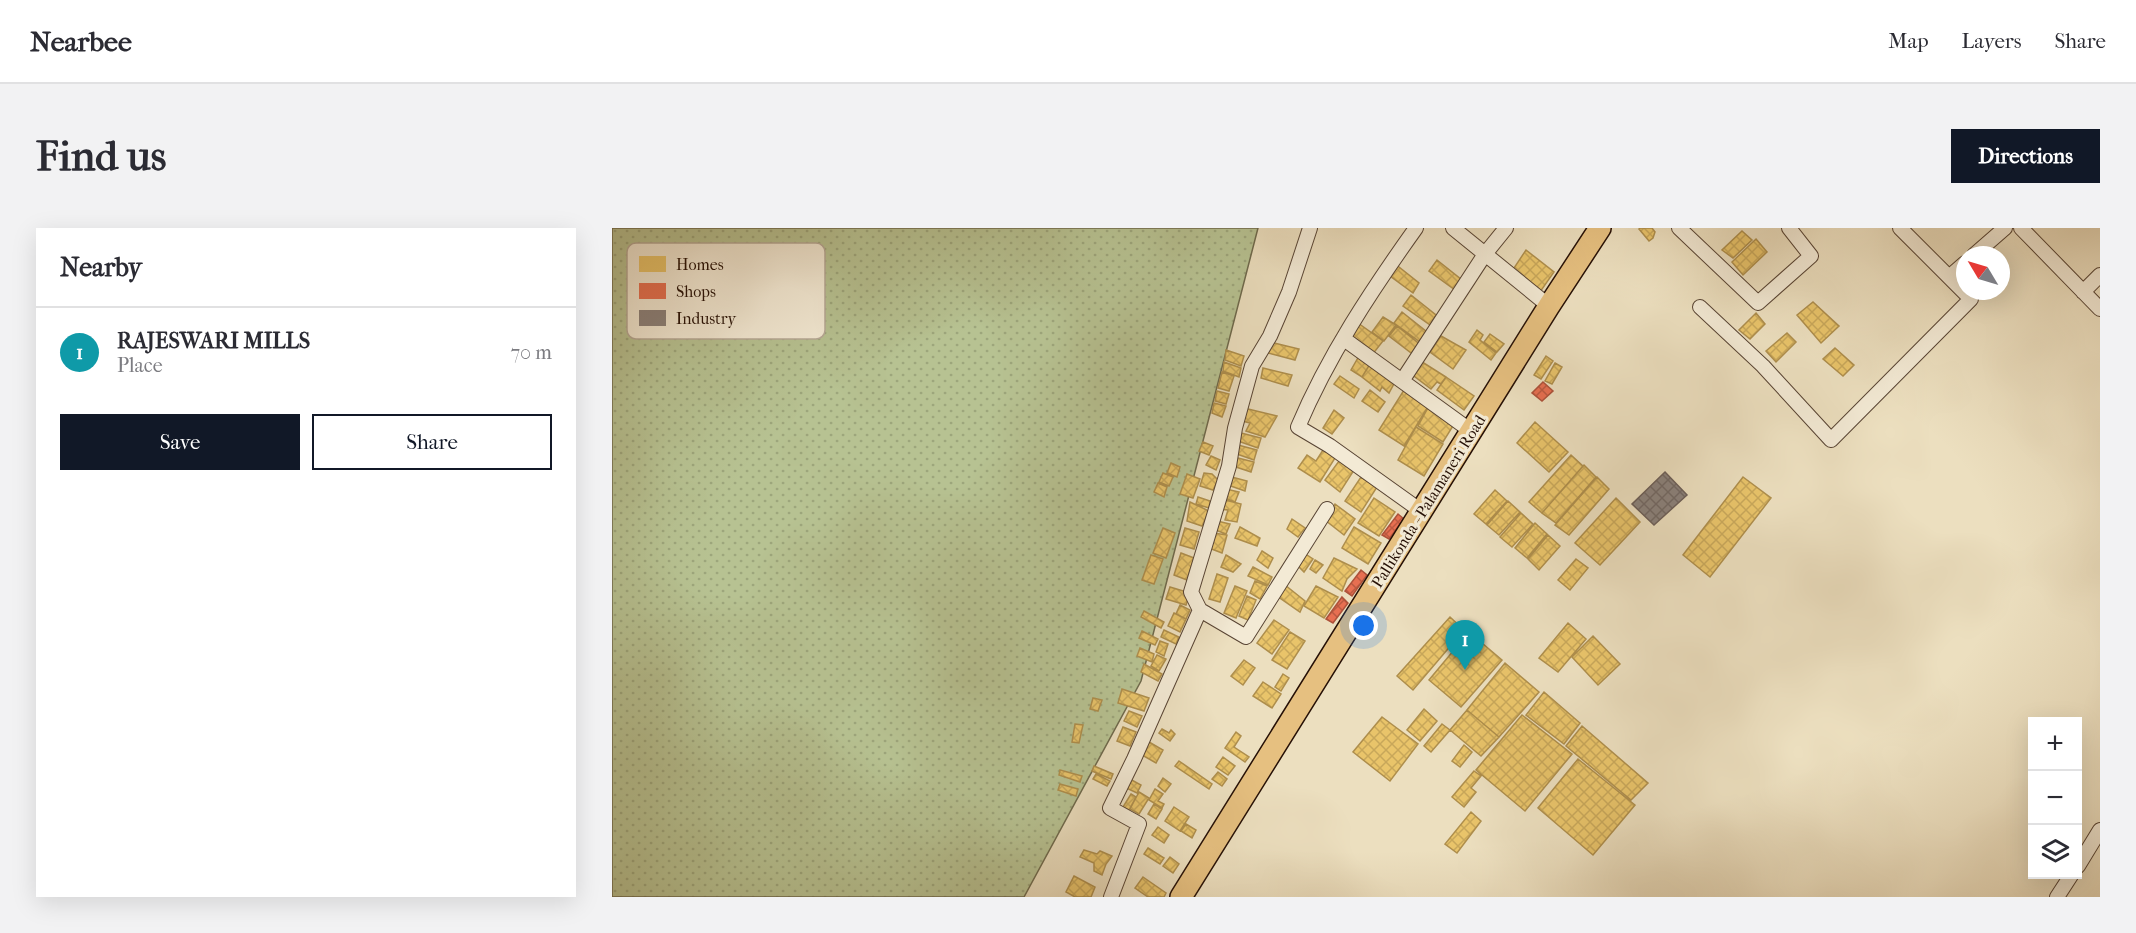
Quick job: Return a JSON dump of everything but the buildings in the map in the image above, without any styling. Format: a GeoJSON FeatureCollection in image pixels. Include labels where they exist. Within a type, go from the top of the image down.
{"type":"FeatureCollection","features":[{"type":"Feature","properties":{"kind":"main road","name":"Pallikonda - Palamaneri Road"},"geometry":{"type":"LineString","coordinates":[[1181,897],[1599,228]]}},
{"type":"Feature","properties":{"kind":"street"},"geometry":{"type":"LineString","coordinates":[[1310,228],[1280,314],[1252,366],[1235,428],[1229,466],[1191,592],[1200,610],[1246,637],[1327,509]]}},
{"type":"Feature","properties":{"kind":"street"},"geometry":{"type":"LineString","coordinates":[[1416,228],[1379,280],[1314,389],[1298,427],[1330,446],[1421,511]]}},
{"type":"Feature","properties":{"kind":"street"},"geometry":{"type":"LineString","coordinates":[[1453,228],[1549,306]]}},
{"type":"Feature","properties":{"kind":"street"},"geometry":{"type":"LineString","coordinates":[[1402,381],[1485,254],[1506,228]]}},
{"type":"Feature","properties":{"kind":"street"},"geometry":{"type":"LineString","coordinates":[[1678,228],[1758,303],[1811,256],[1789,228]]}},
{"type":"Feature","properties":{"kind":"street"},"geometry":{"type":"LineString","coordinates":[[1700,307],[1763,366],[1832,440],[1971,299],[1900,228]]}},
{"type":"Feature","properties":{"kind":"street"},"geometry":{"type":"LineString","coordinates":[[1984,246],[2005,228]]}},
{"type":"Feature","properties":{"kind":"street"},"geometry":{"type":"LineString","coordinates":[[2021,228],[2100,309]]}},
{"type":"Feature","properties":{"kind":"street"},"geometry":{"type":"LineString","coordinates":[[1949,277],[1956,271]]}},
{"type":"Feature","properties":{"kind":"street"},"geometry":{"type":"LineString","coordinates":[[2083,292],[2100,275]]}},
{"type":"Feature","properties":{"kind":"street"},"geometry":{"type":"LineString","coordinates":[[1344,339],[1471,431]]}},
{"type":"Feature","properties":{"kind":"street"},"geometry":{"type":"LineString","coordinates":[[1110,897],[1139,824],[1110,808],[1200,610]]}},
{"type":"Feature","properties":{"kind":"street"},"geometry":{"type":"LineString","coordinates":[[2082,859],[2100,830]]}},
{"type":"Feature","properties":{"kind":"street"},"geometry":{"type":"LineString","coordinates":[[2058,897],[2069,879]]}},
{"type":"Feature","properties":{"kind":"green space"},"geometry":{"type":"Polygon","coordinates":[[[612,228],[1258,228],[1141,681],[1024,897],[612,897],[612,228]]]}},
{"type":"Feature","properties":{"kind":"place","name":"RAJESWARI MILLS"},"geometry":{"type":"Point","coordinates":[1465,670]}}]}
